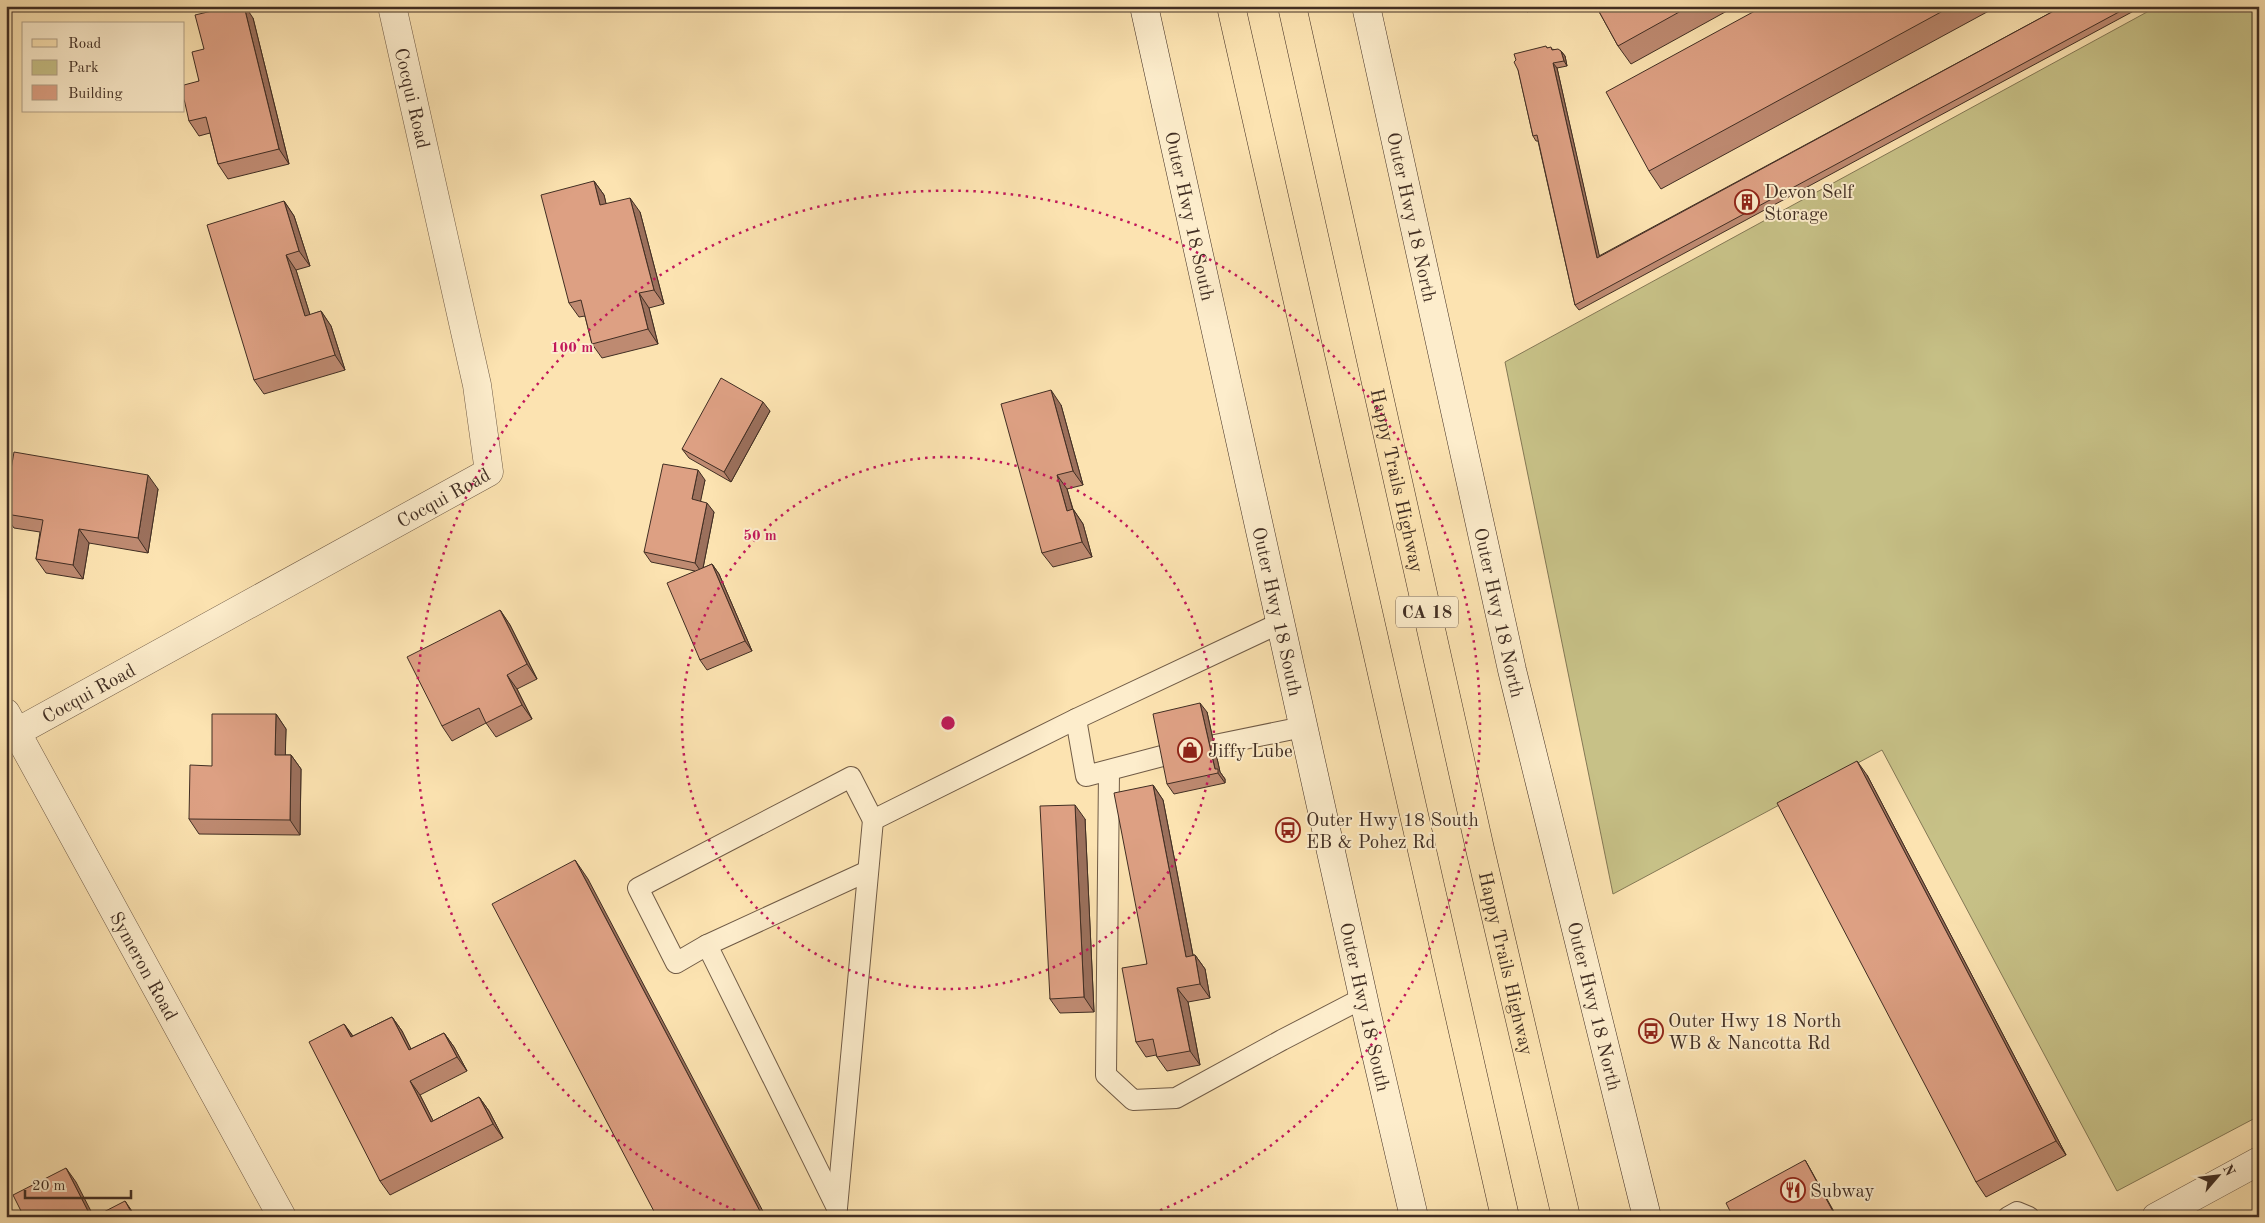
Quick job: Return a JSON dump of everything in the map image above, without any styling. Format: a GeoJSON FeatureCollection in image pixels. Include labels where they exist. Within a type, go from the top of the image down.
{"type":"FeatureCollection","features":[{"type":"Feature","properties":{"kind":"main road","name":"CA 18"},"geometry":{"type":"LineString","coordinates":[[1231,6],[1505,1217]]}},
{"type":"Feature","properties":{"kind":"main road","name":"Happy Trails Highway"},"geometry":{"type":"LineString","coordinates":[[1292,6],[1475,830],[1566,1217]]}},
{"type":"Feature","properties":{"kind":"street","name":"Cocqui Road"},"geometry":{"type":"LineString","coordinates":[[10,728],[489,472],[477,385],[392,6]]}},
{"type":"Feature","properties":{"kind":"street","name":"Outer Hwy 18 South"},"geometry":{"type":"LineString","coordinates":[[1144,6],[1363,998],[1414,1217]]}},
{"type":"Feature","properties":{"kind":"street","name":"Outer Hwy 18 North"},"geometry":{"type":"LineString","coordinates":[[1366,6],[1512,670],[1646,1217]]}},
{"type":"Feature","properties":{"kind":"street","name":"Symeron Road"},"geometry":{"type":"LineString","coordinates":[[10,728],[282,1217]]}},
{"type":"Feature","properties":{"kind":"street"},"geometry":{"type":"LineString","coordinates":[[2156,1217],[2259,1161]]}},
{"type":"Feature","properties":{"kind":"lane"},"geometry":{"type":"LineString","coordinates":[[873,820],[1076,719],[1280,623]]}},
{"type":"Feature","properties":{"kind":"lane"},"geometry":{"type":"LineString","coordinates":[[1076,719],[1086,776],[1166,755]]}},
{"type":"Feature","properties":{"kind":"lane"},"geometry":{"type":"LineString","coordinates":[[1214,745],[1303,727]]}},
{"type":"Feature","properties":{"kind":"lane"},"geometry":{"type":"LineString","coordinates":[[1109,771],[1106,1075],[1133,1100],[1176,1098],[1363,998]]}},
{"type":"Feature","properties":{"kind":"lane"},"geometry":{"type":"LineString","coordinates":[[707,945],[837,1208],[873,820],[851,777],[638,888],[676,964],[707,945],[868,870]]}},
{"type":"Feature","properties":{"kind":"lane"},"geometry":{"type":"LineString","coordinates":[[2008,1217],[2017,1212],[2029,1217]]}},
{"type":"Feature","properties":{"kind":"green space"},"geometry":{"type":"Polygon","coordinates":[[[2158,6],[2259,6],[2259,1116],[2117,1191],[1882,750],[1613,894],[1505,362],[2158,6]]]}},
{"type":"Feature","properties":{"kind":"building"},"geometry":{"type":"Polygon","coordinates":[[[233,6],[244,6],[279,149],[218,164],[206,117],[189,121],[185,103],[185,85],[199,81],[192,52],[204,49],[195,15],[233,6]]]}},
{"type":"Feature","properties":{"kind":"building"},"geometry":{"type":"Polygon","coordinates":[[[1596,6],[1690,6],[1618,46],[1596,6]]]}},
{"type":"Feature","properties":{"kind":"building"},"geometry":{"type":"Polygon","coordinates":[[[1764,6],[1952,6],[1649,171],[1606,92],[1764,6]]]}},
{"type":"Feature","properties":{"kind":"building","name":"Devon Self Storage"},"geometry":{"type":"Polygon","coordinates":[[[2063,6],[2130,6],[1575,305],[1537,135],[1533,136],[1518,70],[1514,62],[1516,60],[1514,54],[1546,46],[1547,48],[1551,47],[1552,50],[1558,49],[1561,51],[1564,61],[1553,63],[1597,258],[2063,6]]]}},
{"type":"Feature","properties":{"kind":"building"},"geometry":{"type":"Polygon","coordinates":[[[594,181],[600,205],[630,198],[654,290],[639,293],[648,329],[592,344],[581,300],[569,303],[541,195],[594,181]]]}},
{"type":"Feature","properties":{"kind":"building"},"geometry":{"type":"Polygon","coordinates":[[[284,201],[299,251],[286,255],[305,316],[321,311],[335,355],[254,380],[207,225],[284,201]]]}},
{"type":"Feature","properties":{"kind":"building"},"geometry":{"type":"Polygon","coordinates":[[[721,378],[763,402],[724,472],[682,449],[721,378]]]}},
{"type":"Feature","properties":{"kind":"building"},"geometry":{"type":"Polygon","coordinates":[[[1051,390],[1073,471],[1057,475],[1067,511],[1073,509],[1082,542],[1042,553],[1001,404],[1051,390]]]}},
{"type":"Feature","properties":{"kind":"building"},"geometry":{"type":"Polygon","coordinates":[[[14,452],[148,475],[138,538],[79,529],[73,565],[36,559],[43,520],[6,514],[6,498],[14,452]]]}},
{"type":"Feature","properties":{"kind":"building"},"geometry":{"type":"Polygon","coordinates":[[[663,464],[698,470],[692,499],[707,503],[695,563],[644,552],[663,464]]]}},
{"type":"Feature","properties":{"kind":"building"},"geometry":{"type":"Polygon","coordinates":[[[712,564],[745,641],[700,660],[667,583],[712,564]]]}},
{"type":"Feature","properties":{"kind":"building"},"geometry":{"type":"Polygon","coordinates":[[[500,610],[527,664],[507,675],[522,705],[486,723],[479,708],[442,726],[407,657],[500,610]]]}},
{"type":"Feature","properties":{"kind":"building","name":"Jiffy Lube"},"geometry":{"type":"Polygon","coordinates":[[[1200,703],[1215,769],[1218,769],[1218,773],[1167,784],[1153,714],[1200,703]]]}},
{"type":"Feature","properties":{"kind":"building"},"geometry":{"type":"Polygon","coordinates":[[[212,714],[276,714],[275,755],[291,755],[290,820],[189,819],[190,765],[212,766],[212,714]]]}},
{"type":"Feature","properties":{"kind":"building"},"geometry":{"type":"Polygon","coordinates":[[[1857,761],[2056,1141],[1976,1182],[1777,803],[1857,761]]]}},
{"type":"Feature","properties":{"kind":"building"},"geometry":{"type":"Polygon","coordinates":[[[1153,785],[1186,957],[1195,955],[1200,984],[1177,988],[1190,1051],[1157,1057],[1153,1039],[1136,1042],[1122,968],[1147,964],[1114,793],[1153,785]]]}},
{"type":"Feature","properties":{"kind":"building"},"geometry":{"type":"Polygon","coordinates":[[[1075,805],[1084,997],[1050,999],[1040,806],[1075,805]]]}},
{"type":"Feature","properties":{"kind":"building"},"geometry":{"type":"Polygon","coordinates":[[[575,860],[763,1217],[657,1217],[492,904],[575,860]]]}},
{"type":"Feature","properties":{"kind":"building"},"geometry":{"type":"Polygon","coordinates":[[[392,1017],[409,1050],[444,1033],[457,1057],[410,1081],[431,1122],[479,1097],[493,1124],[380,1181],[309,1042],[344,1024],[351,1037],[392,1017]]]}},
{"type":"Feature","properties":{"kind":"building","name":"Subway"},"geometry":{"type":"Polygon","coordinates":[[[1805,1160],[1836,1217],[1733,1217],[1726,1203],[1805,1160]]]}},
{"type":"Feature","properties":{"kind":"building"},"geometry":{"type":"Polygon","coordinates":[[[66,1168],[91,1217],[24,1217],[13,1195],[66,1168]]]}},
{"type":"Feature","properties":{"kind":"building"},"geometry":{"type":"Polygon","coordinates":[[[125,1201],[134,1217],[94,1217],[125,1201]]]}},
{"type":"Feature","properties":{"kind":"place","name":"Devon Self Storage"},"geometry":{"type":"Point","coordinates":[1747,202]}},
{"type":"Feature","properties":{"kind":"place","name":"Jiffy Lube"},"geometry":{"type":"Point","coordinates":[1190,750]}},
{"type":"Feature","properties":{"kind":"place","name":"Outer Hwy 18 South EB & Pohez Rd"},"geometry":{"type":"Point","coordinates":[1288,830]}},
{"type":"Feature","properties":{"kind":"place","name":"Outer Hwy 18 North WB & Nancotta Rd"},"geometry":{"type":"Point","coordinates":[1651,1031]}},
{"type":"Feature","properties":{"kind":"place","name":"Subway"},"geometry":{"type":"Point","coordinates":[1793,1190]}}]}
